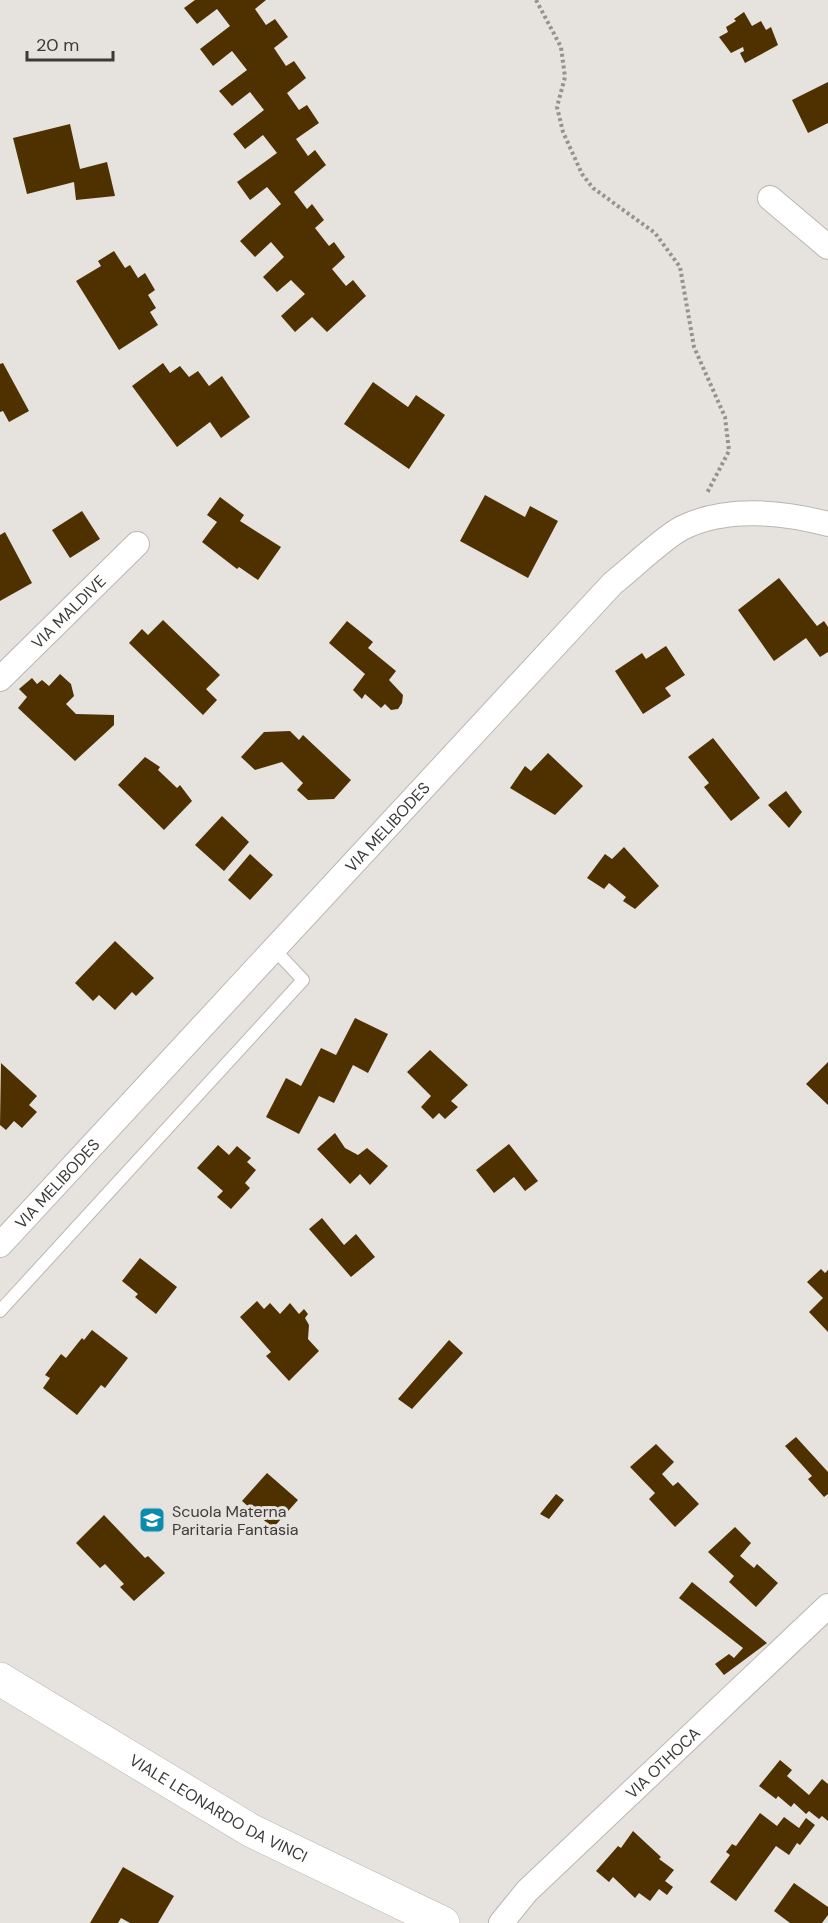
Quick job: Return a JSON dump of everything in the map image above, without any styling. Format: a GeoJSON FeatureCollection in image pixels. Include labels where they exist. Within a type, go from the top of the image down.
{"type":"FeatureCollection","features":[{"type":"Feature","properties":{"kind":"main road","name":"VIALE LEONARDO DA VINCI"},"geometry":{"type":"LineString","coordinates":[[0,1679],[250,1830],[443,1923]]}},
{"type":"Feature","properties":{"kind":"street"},"geometry":{"type":"LineString","coordinates":[[770,198],[828,246]]}},
{"type":"Feature","properties":{"kind":"street","name":"VIA MELIBODES"},"geometry":{"type":"LineString","coordinates":[[0,1245],[613,583],[682,528],[727,515],[793,515],[828,524]]}},
{"type":"Feature","properties":{"kind":"street","name":"VIA MALDIVE"},"geometry":{"type":"LineString","coordinates":[[0,679],[137,544]]}},
{"type":"Feature","properties":{"kind":"street","name":"VIA OTHOCA"},"geometry":{"type":"LineString","coordinates":[[501,1923],[527,1891],[828,1606]]}},
{"type":"Feature","properties":{"kind":"lane"},"geometry":{"type":"LineString","coordinates":[[0,1311],[303,980],[274,949]]}},
{"type":"Feature","properties":{"kind":"path"},"geometry":{"type":"LineString","coordinates":[[536,0],[561,47],[565,77],[557,107],[563,132],[582,174],[593,188],[655,233],[680,267],[694,347],[725,417],[729,451],[708,487],[700,523]]}},
{"type":"Feature","properties":{"kind":"building"},"geometry":{"type":"Polygon","coordinates":[[[195,0],[266,0],[255,9],[266,25],[275,19],[288,37],[274,48],[286,66],[294,61],[306,78],[287,93],[299,110],[307,105],[319,123],[296,139],[308,156],[315,150],[326,165],[294,192],[307,209],[312,204],[324,220],[315,228],[329,246],[334,242],[345,257],[332,269],[346,286],[353,280],[366,296],[327,332],[312,317],[295,332],[281,316],[305,294],[291,280],[277,292],[263,277],[284,257],[271,242],[255,257],[240,241],[281,204],[267,187],[250,200],[237,182],[277,153],[263,135],[245,149],[233,134],[264,110],[250,92],[232,106],[219,91],[247,70],[232,51],[213,66],[200,49],[230,26],[217,9],[197,24],[184,8],[195,0]]]}},
{"type":"Feature","properties":{"kind":"building"},"geometry":{"type":"Polygon","coordinates":[[[744,12],[752,26],[761,21],[766,30],[771,27],[778,45],[745,63],[740,53],[744,51],[743,47],[731,53],[719,37],[728,32],[726,27],[744,12]]]}},
{"type":"Feature","properties":{"kind":"building"},"geometry":{"type":"Polygon","coordinates":[[[828,82],[828,123],[808,133],[792,100],[828,82]]]}},
{"type":"Feature","properties":{"kind":"building"},"geometry":{"type":"Polygon","coordinates":[[[70,124],[80,169],[107,162],[115,196],[76,200],[74,182],[27,194],[13,138],[70,124]]]}},
{"type":"Feature","properties":{"kind":"building"},"geometry":{"type":"Polygon","coordinates":[[[114,251],[125,268],[130,265],[138,278],[145,273],[155,290],[148,295],[156,308],[150,312],[158,325],[119,350],[76,281],[101,266],[98,261],[114,251]]]}},
{"type":"Feature","properties":{"kind":"building"},"geometry":{"type":"Polygon","coordinates":[[[3,363],[29,411],[9,422],[3,411],[0,412],[0,364],[3,363]]]}},
{"type":"Feature","properties":{"kind":"building"},"geometry":{"type":"Polygon","coordinates":[[[163,363],[170,373],[180,366],[189,377],[198,371],[209,386],[222,376],[250,417],[221,438],[210,422],[177,447],[132,386],[163,363]]]}},
{"type":"Feature","properties":{"kind":"building"},"geometry":{"type":"Polygon","coordinates":[[[373,382],[408,407],[416,395],[445,415],[409,469],[344,424],[373,382]]]}},
{"type":"Feature","properties":{"kind":"building"},"geometry":{"type":"Polygon","coordinates":[[[485,495],[525,517],[530,506],[558,521],[528,578],[460,541],[485,495]]]}},
{"type":"Feature","properties":{"kind":"building"},"geometry":{"type":"Polygon","coordinates":[[[220,497],[244,515],[240,521],[281,547],[258,580],[239,567],[237,569],[202,542],[217,522],[207,515],[220,497]]]}},
{"type":"Feature","properties":{"kind":"building"},"geometry":{"type":"Polygon","coordinates":[[[82,511],[100,539],[70,558],[52,530],[82,511]]]}},
{"type":"Feature","properties":{"kind":"building"},"geometry":{"type":"Polygon","coordinates":[[[5,532],[32,583],[0,601],[0,535],[5,532]]]}},
{"type":"Feature","properties":{"kind":"building"},"geometry":{"type":"Polygon","coordinates":[[[779,578],[817,626],[824,621],[828,627],[828,652],[820,657],[806,638],[774,661],[738,610],[779,578]]]}},
{"type":"Feature","properties":{"kind":"building"},"geometry":{"type":"Polygon","coordinates":[[[163,620],[220,675],[206,689],[217,700],[203,715],[129,643],[142,629],[148,635],[163,620]]]}},
{"type":"Feature","properties":{"kind":"building"},"geometry":{"type":"Polygon","coordinates":[[[347,621],[373,642],[368,648],[396,671],[389,680],[403,695],[398,709],[391,710],[385,704],[381,708],[365,694],[362,699],[353,690],[365,674],[329,643],[347,621]]]}},
{"type":"Feature","properties":{"kind":"building"},"geometry":{"type":"Polygon","coordinates":[[[666,646],[685,675],[665,688],[671,696],[643,714],[615,671],[642,653],[646,659],[666,646]]]}},
{"type":"Feature","properties":{"kind":"building"},"geometry":{"type":"Polygon","coordinates":[[[60,674],[71,684],[74,696],[66,704],[76,714],[114,715],[114,725],[75,761],[18,708],[27,697],[19,689],[32,678],[37,684],[42,680],[49,686],[60,674]]]}},
{"type":"Feature","properties":{"kind":"building"},"geometry":{"type":"Polygon","coordinates":[[[290,731],[299,740],[303,735],[351,780],[334,799],[308,800],[297,790],[303,783],[282,762],[255,770],[241,757],[264,732],[290,731]]]}},
{"type":"Feature","properties":{"kind":"building"},"geometry":{"type":"Polygon","coordinates":[[[713,738],[760,798],[731,821],[704,787],[709,783],[688,757],[713,738]]]}},
{"type":"Feature","properties":{"kind":"building"},"geometry":{"type":"Polygon","coordinates":[[[548,753],[583,786],[555,815],[510,788],[525,766],[531,771],[548,753]]]}},
{"type":"Feature","properties":{"kind":"building"},"geometry":{"type":"Polygon","coordinates":[[[145,757],[160,767],[158,770],[177,788],[180,785],[192,801],[164,830],[118,785],[145,757]]]}},
{"type":"Feature","properties":{"kind":"building"},"geometry":{"type":"Polygon","coordinates":[[[786,791],[802,812],[789,828],[768,805],[786,791]]]}},
{"type":"Feature","properties":{"kind":"building"},"geometry":{"type":"Polygon","coordinates":[[[222,816],[249,842],[224,871],[195,845],[222,816]]]}},
{"type":"Feature","properties":{"kind":"building"},"geometry":{"type":"Polygon","coordinates":[[[624,847],[659,886],[635,909],[623,901],[626,897],[609,883],[604,889],[587,878],[605,854],[612,859],[624,847]]]}},
{"type":"Feature","properties":{"kind":"building"},"geometry":{"type":"Polygon","coordinates":[[[250,854],[273,875],[250,900],[228,880],[250,854]]]}},
{"type":"Feature","properties":{"kind":"building"},"geometry":{"type":"Polygon","coordinates":[[[115,941],[154,978],[136,996],[132,992],[115,1010],[99,995],[93,1001],[75,983],[115,941]]]}},
{"type":"Feature","properties":{"kind":"building"},"geometry":{"type":"Polygon","coordinates":[[[355,1018],[388,1034],[368,1073],[353,1065],[334,1103],[319,1096],[299,1134],[266,1117],[286,1078],[301,1086],[321,1048],[336,1055],[355,1018]]]}},
{"type":"Feature","properties":{"kind":"building"},"geometry":{"type":"Polygon","coordinates":[[[430,1050],[468,1085],[451,1101],[458,1107],[445,1119],[439,1113],[433,1119],[421,1107],[431,1096],[407,1072],[430,1050]]]}},
{"type":"Feature","properties":{"kind":"building"},"geometry":{"type":"Polygon","coordinates":[[[828,1062],[828,1105],[806,1084],[828,1062]]]}},
{"type":"Feature","properties":{"kind":"building"},"geometry":{"type":"Polygon","coordinates":[[[1,1063],[37,1096],[29,1105],[37,1112],[22,1128],[14,1121],[6,1130],[0,1125],[1,1063]]]}},
{"type":"Feature","properties":{"kind":"building"},"geometry":{"type":"Polygon","coordinates":[[[335,1133],[345,1148],[358,1155],[367,1148],[388,1166],[370,1185],[360,1174],[350,1184],[317,1149],[335,1133]]]}},
{"type":"Feature","properties":{"kind":"building"},"geometry":{"type":"Polygon","coordinates":[[[509,1144],[538,1181],[525,1191],[514,1177],[494,1193],[476,1170],[509,1144]]]}},
{"type":"Feature","properties":{"kind":"building"},"geometry":{"type":"Polygon","coordinates":[[[218,1145],[229,1155],[237,1146],[251,1158],[247,1162],[256,1170],[245,1183],[250,1188],[231,1209],[217,1197],[223,1191],[197,1168],[218,1145]]]}},
{"type":"Feature","properties":{"kind":"building"},"geometry":{"type":"Polygon","coordinates":[[[322,1218],[344,1245],[356,1234],[375,1257],[351,1277],[309,1229],[322,1218]]]}},
{"type":"Feature","properties":{"kind":"building"},"geometry":{"type":"Polygon","coordinates":[[[140,1258],[177,1287],[156,1314],[135,1297],[138,1294],[122,1281],[140,1258]]]}},
{"type":"Feature","properties":{"kind":"building"},"geometry":{"type":"Polygon","coordinates":[[[821,1269],[825,1273],[828,1270],[828,1332],[809,1312],[823,1298],[807,1282],[821,1269]]]}},
{"type":"Feature","properties":{"kind":"building"},"geometry":{"type":"Polygon","coordinates":[[[257,1301],[264,1309],[270,1303],[280,1314],[290,1303],[299,1314],[304,1309],[308,1314],[305,1318],[309,1325],[308,1339],[319,1351],[289,1381],[266,1356],[271,1352],[240,1317],[257,1301]]]}},
{"type":"Feature","properties":{"kind":"building"},"geometry":{"type":"Polygon","coordinates":[[[92,1330],[128,1358],[105,1388],[101,1385],[77,1415],[43,1388],[50,1378],[45,1375],[61,1354],[66,1358],[82,1338],[84,1340],[92,1330]]]}},
{"type":"Feature","properties":{"kind":"building"},"geometry":{"type":"Polygon","coordinates":[[[449,1340],[463,1353],[412,1409],[398,1399],[449,1340]]]}},
{"type":"Feature","properties":{"kind":"building"},"geometry":{"type":"Polygon","coordinates":[[[796,1437],[828,1472],[828,1494],[824,1497],[808,1479],[812,1476],[785,1446],[796,1437]]]}},
{"type":"Feature","properties":{"kind":"building"},"geometry":{"type":"Polygon","coordinates":[[[656,1444],[674,1462],[662,1474],[673,1486],[678,1482],[699,1504],[675,1527],[649,1499],[655,1493],[630,1467],[656,1444]]]}},
{"type":"Feature","properties":{"kind":"building"},"geometry":{"type":"Polygon","coordinates":[[[267,1473],[298,1500],[273,1528],[242,1501],[267,1473]]]}},
{"type":"Feature","properties":{"kind":"building"},"geometry":{"type":"Polygon","coordinates":[[[556,1494],[564,1500],[549,1519],[540,1514],[556,1494]]]}},
{"type":"Feature","properties":{"kind":"building"},"geometry":{"type":"Polygon","coordinates":[[[104,1515],[145,1558],[148,1556],[165,1573],[134,1601],[120,1587],[124,1584],[105,1564],[100,1568],[76,1543],[104,1515]]]}},
{"type":"Feature","properties":{"kind":"building"},"geometry":{"type":"Polygon","coordinates":[[[735,1527],[751,1543],[740,1556],[754,1568],[757,1564],[778,1583],[756,1607],[729,1582],[734,1576],[708,1552],[735,1527]]]}},
{"type":"Feature","properties":{"kind":"building"},"geometry":{"type":"Polygon","coordinates":[[[692,1582],[767,1643],[724,1675],[715,1664],[729,1654],[734,1658],[743,1648],[679,1598],[692,1582]]]}},
{"type":"Feature","properties":{"kind":"building"},"geometry":{"type":"Polygon","coordinates":[[[780,1760],[792,1770],[787,1776],[809,1795],[822,1779],[828,1784],[828,1821],[822,1816],[819,1819],[809,1811],[806,1814],[794,1803],[791,1807],[778,1796],[776,1799],[759,1786],[780,1760]]]}},
{"type":"Feature","properties":{"kind":"building"},"geometry":{"type":"Polygon","coordinates":[[[760,1813],[777,1826],[784,1817],[799,1828],[806,1818],[815,1825],[800,1845],[797,1843],[789,1855],[776,1846],[736,1901],[710,1882],[730,1855],[726,1852],[732,1844],[736,1846],[760,1813]]]}},
{"type":"Feature","properties":{"kind":"building"},"geometry":{"type":"Polygon","coordinates":[[[633,1831],[661,1857],[659,1859],[674,1870],[665,1881],[673,1887],[667,1895],[659,1889],[650,1901],[639,1893],[635,1898],[613,1877],[609,1882],[596,1871],[618,1846],[621,1848],[633,1831]]]}},
{"type":"Feature","properties":{"kind":"building"},"geometry":{"type":"Polygon","coordinates":[[[123,1867],[174,1896],[158,1923],[130,1923],[121,1918],[118,1923],[90,1923],[123,1867]]]}},
{"type":"Feature","properties":{"kind":"building"},"geometry":{"type":"Polygon","coordinates":[[[794,1883],[828,1907],[828,1915],[822,1923],[790,1923],[774,1911],[794,1883]]]}},
{"type":"Feature","properties":{"kind":"place","name":"Scuola Materna Paritaria Fantasia"},"geometry":{"type":"Point","coordinates":[152,1520]}}]}
